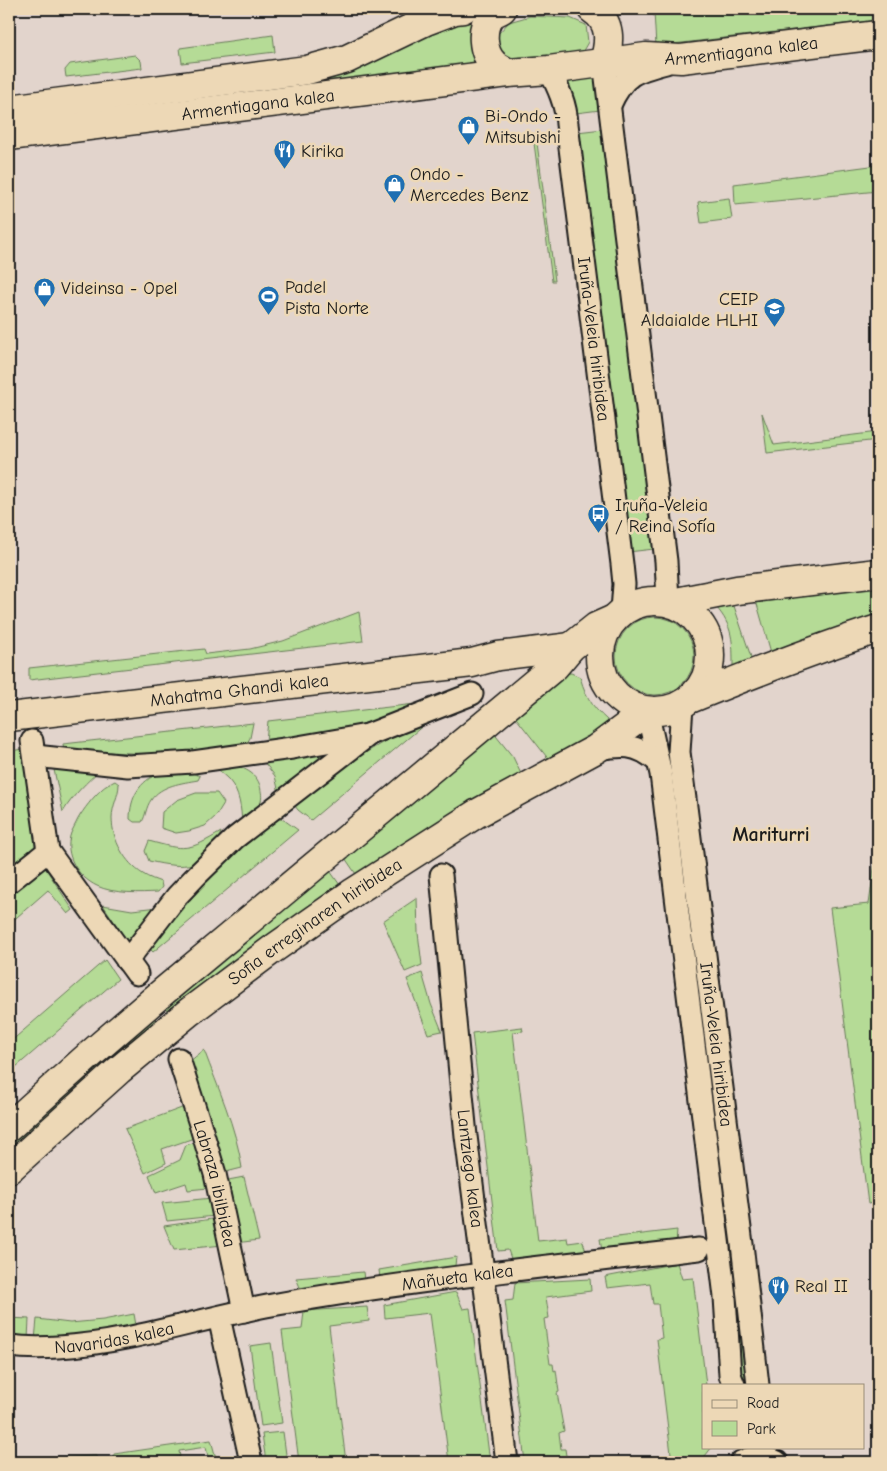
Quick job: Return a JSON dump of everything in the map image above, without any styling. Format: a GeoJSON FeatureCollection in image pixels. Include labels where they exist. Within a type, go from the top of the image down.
{"type":"FeatureCollection","features":[{"type":"Feature","properties":{"kind":"main road","name":"Armentiagana kalea"},"geometry":{"type":"LineString","coordinates":[[9,109],[307,70],[348,59],[431,15],[463,9]]}},
{"type":"Feature","properties":{"kind":"main road"},"geometry":{"type":"LineString","coordinates":[[502,9],[492,15],[486,26],[483,39],[493,64],[508,73]]}},
{"type":"Feature","properties":{"kind":"main road"},"geometry":{"type":"LineString","coordinates":[[592,9],[599,13],[608,31],[608,47],[604,62]]}},
{"type":"Feature","properties":{"kind":"main road","name":"Armentiagana kalea"},"geometry":{"type":"LineString","coordinates":[[9,136],[646,57],[681,59],[878,36]]}},
{"type":"Feature","properties":{"kind":"main road"},"geometry":{"type":"LineString","coordinates":[[878,573],[737,590],[670,602],[652,601],[636,604],[618,615],[606,631],[601,644],[600,658],[602,673],[609,686],[619,698],[632,706],[647,711],[665,711],[768,668],[878,629]]}},
{"type":"Feature","properties":{"kind":"main road"},"geometry":{"type":"LineString","coordinates":[[670,602],[689,612],[702,626],[710,644],[711,664],[704,682],[687,701]]}},
{"type":"Feature","properties":{"kind":"main road","name":"Sofia erreginaren hiribidea"},"geometry":{"type":"LineString","coordinates":[[9,1127],[164,991],[527,688],[596,627],[618,615]]}},
{"type":"Feature","properties":{"kind":"main road","name":"Mahatma Ghandi kalea"},"geometry":{"type":"LineString","coordinates":[[9,717],[472,663],[498,656],[563,657]]}},
{"type":"Feature","properties":{"kind":"main road"},"geometry":{"type":"LineString","coordinates":[[563,657],[575,664],[588,666],[602,673]]}},
{"type":"Feature","properties":{"kind":"main road","name":"Mahatma Ghandi kalea"},"geometry":{"type":"LineString","coordinates":[[472,663],[499,669],[527,688]]}},
{"type":"Feature","properties":{"kind":"main road","name":"Sofia erreginaren hiribidea"},"geometry":{"type":"LineString","coordinates":[[9,1169],[126,1064],[189,1012],[272,949],[354,892],[476,814],[596,749],[647,711]]}},
{"type":"Feature","properties":{"kind":"street"},"geometry":{"type":"LineString","coordinates":[[478,9],[483,39]]}},
{"type":"Feature","properties":{"kind":"street"},"geometry":{"type":"LineString","coordinates":[[610,105],[624,80],[647,68],[681,59]]}},
{"type":"Feature","properties":{"kind":"street"},"geometry":{"type":"LineString","coordinates":[[604,62],[670,602]]}},
{"type":"Feature","properties":{"kind":"street","name":"Iruña-Veleia hiribidea"},"geometry":{"type":"LineString","coordinates":[[549,70],[559,89],[566,113],[622,564],[624,584],[618,615]]}},
{"type":"Feature","properties":{"kind":"street"},"geometry":{"type":"LineString","coordinates":[[370,734],[235,838],[197,874],[177,896],[132,968],[48,851],[34,748],[128,766],[193,762],[292,748],[370,734],[472,694]]}},
{"type":"Feature","properties":{"kind":"street","name":"Iruña-Veleia hiribidea"},"geometry":{"type":"LineString","coordinates":[[687,701],[679,752],[742,1244],[758,1384]]}},
{"type":"Feature","properties":{"kind":"street","name":"Iruña-Veleia hiribidea"},"geometry":{"type":"LineString","coordinates":[[647,711],[661,774],[726,1297],[730,1375],[734,1384]]}},
{"type":"Feature","properties":{"kind":"street"},"geometry":{"type":"LineString","coordinates":[[596,749],[629,746],[647,752],[657,761]]}},
{"type":"Feature","properties":{"kind":"street"},"geometry":{"type":"LineString","coordinates":[[9,882],[48,851]]}},
{"type":"Feature","properties":{"kind":"street","name":"Lantziego kalea"},"geometry":{"type":"LineString","coordinates":[[441,875],[466,1136],[507,1462]]}},
{"type":"Feature","properties":{"kind":"street","name":"Labraza ibilbidea"},"geometry":{"type":"LineString","coordinates":[[179,1059],[215,1174],[244,1311]]}},
{"type":"Feature","properties":{"kind":"street","name":"Mañueta kalea"},"geometry":{"type":"LineString","coordinates":[[219,1317],[272,1305],[484,1273],[699,1249]]}},
{"type":"Feature","properties":{"kind":"street"},"geometry":{"type":"LineString","coordinates":[[219,1317],[251,1462]]}},
{"type":"Feature","properties":{"kind":"street","name":"Navaridas kalea"},"geometry":{"type":"LineString","coordinates":[[9,1346],[39,1348],[82,1346],[219,1317]]}},
{"type":"Feature","properties":{"kind":"street"},"geometry":{"type":"LineString","coordinates":[[741,1462],[745,1448]]}},
{"type":"Feature","properties":{"kind":"street"},"geometry":{"type":"LineString","coordinates":[[772,1448],[778,1462]]}},
{"type":"Feature","properties":{"kind":"street"},"geometry":{"type":"LineString","coordinates":[[741,1462],[754,1457],[767,1457],[778,1462]]}},
{"type":"Feature","properties":{"kind":"green space"},"geometry":{"type":"Polygon","coordinates":[[[764,9],[878,9],[878,20],[656,46],[654,12],[764,9]]]}},
{"type":"Feature","properties":{"kind":"green space"},"geometry":{"type":"Polygon","coordinates":[[[530,16],[570,18],[586,25],[588,42],[580,56],[515,60],[500,50],[498,34],[509,22],[530,16]]]}},
{"type":"Feature","properties":{"kind":"green space"},"geometry":{"type":"Polygon","coordinates":[[[470,17],[473,18],[472,46],[478,63],[9,126],[267,85],[470,17]]]}},
{"type":"Feature","properties":{"kind":"green space"},"geometry":{"type":"Polygon","coordinates":[[[273,35],[275,52],[182,63],[180,48],[273,35]]]}},
{"type":"Feature","properties":{"kind":"green space"},"geometry":{"type":"Polygon","coordinates":[[[135,55],[141,61],[142,68],[66,77],[65,70],[70,64],[135,55]]]}},
{"type":"Feature","properties":{"kind":"green space"},"geometry":{"type":"Polygon","coordinates":[[[593,76],[596,81],[600,110],[576,113],[568,82],[571,79],[593,76]]]}},
{"type":"Feature","properties":{"kind":"green space"},"geometry":{"type":"Polygon","coordinates":[[[603,129],[654,549],[628,552],[577,132],[603,129]]]}},
{"type":"Feature","properties":{"kind":"green space"},"geometry":{"type":"Polygon","coordinates":[[[534,143],[537,143],[555,281],[552,281],[534,143]]]}},
{"type":"Feature","properties":{"kind":"green space"},"geometry":{"type":"Polygon","coordinates":[[[878,165],[878,191],[735,205],[734,184],[878,165]]]}},
{"type":"Feature","properties":{"kind":"green space"},"geometry":{"type":"Polygon","coordinates":[[[729,198],[732,219],[701,223],[698,202],[729,198]]]}},
{"type":"Feature","properties":{"kind":"green space"},"geometry":{"type":"Polygon","coordinates":[[[762,413],[774,445],[878,432],[878,440],[767,453],[762,413]]]}},
{"type":"Feature","properties":{"kind":"green space"},"geometry":{"type":"Polygon","coordinates":[[[878,583],[878,620],[772,656],[755,597],[878,583]]]}},
{"type":"Feature","properties":{"kind":"green space"},"geometry":{"type":"Polygon","coordinates":[[[732,600],[753,663],[739,670],[733,667],[732,642],[729,628],[716,607],[732,600]]]}},
{"type":"Feature","properties":{"kind":"green space"},"geometry":{"type":"Polygon","coordinates":[[[359,612],[363,641],[29,680],[29,668],[204,649],[206,654],[250,649],[283,641],[359,612]]]}},
{"type":"Feature","properties":{"kind":"green space"},"geometry":{"type":"Polygon","coordinates":[[[655,617],[670,620],[683,628],[691,641],[694,656],[691,671],[683,684],[670,692],[655,695],[640,692],[627,684],[619,671],[616,656],[619,641],[627,628],[640,620],[655,617]]]}},
{"type":"Feature","properties":{"kind":"green space"},"geometry":{"type":"Polygon","coordinates":[[[571,673],[580,677],[592,704],[614,726],[550,761],[513,714],[560,674],[571,673]]]}},
{"type":"Feature","properties":{"kind":"green space"},"geometry":{"type":"Polygon","coordinates":[[[415,704],[416,708],[366,724],[303,739],[272,744],[266,741],[268,721],[415,704]]]}},
{"type":"Feature","properties":{"kind":"green space"},"geometry":{"type":"Polygon","coordinates":[[[423,721],[425,724],[311,820],[295,806],[295,802],[347,764],[405,729],[423,721]]]}},
{"type":"Feature","properties":{"kind":"green space"},"geometry":{"type":"Polygon","coordinates":[[[253,723],[250,738],[244,748],[174,755],[64,750],[63,744],[253,723]]]}},
{"type":"Feature","properties":{"kind":"green space"},"geometry":{"type":"Polygon","coordinates":[[[492,731],[513,757],[522,776],[358,877],[343,855],[492,731]]]}},
{"type":"Feature","properties":{"kind":"green space"},"geometry":{"type":"Polygon","coordinates":[[[24,749],[36,852],[9,874],[9,751],[24,749]]]}},
{"type":"Feature","properties":{"kind":"green space"},"geometry":{"type":"Polygon","coordinates":[[[320,753],[323,756],[323,761],[279,793],[275,776],[264,762],[320,753]]]}},
{"type":"Feature","properties":{"kind":"green space"},"geometry":{"type":"Polygon","coordinates":[[[226,763],[249,771],[260,785],[262,796],[260,804],[256,811],[242,824],[236,790],[217,768],[226,763]]]}},
{"type":"Feature","properties":{"kind":"green space"},"geometry":{"type":"Polygon","coordinates":[[[53,765],[101,769],[76,794],[63,812],[53,765]]]}},
{"type":"Feature","properties":{"kind":"green space"},"geometry":{"type":"Polygon","coordinates":[[[188,771],[200,776],[198,780],[185,782],[160,791],[149,803],[142,822],[134,822],[130,819],[134,797],[146,781],[163,772],[188,771]]]}},
{"type":"Feature","properties":{"kind":"green space"},"geometry":{"type":"Polygon","coordinates":[[[115,781],[119,784],[119,788],[112,818],[117,842],[131,864],[148,877],[161,882],[162,887],[158,892],[135,893],[104,889],[84,877],[78,871],[71,857],[69,841],[78,819],[99,792],[115,781]]]}},
{"type":"Feature","properties":{"kind":"green space"},"geometry":{"type":"Polygon","coordinates":[[[196,793],[217,793],[224,803],[216,816],[205,826],[189,831],[176,833],[161,828],[162,812],[177,800],[196,793]]]}},
{"type":"Feature","properties":{"kind":"green space"},"geometry":{"type":"Polygon","coordinates":[[[276,818],[284,820],[298,830],[153,952],[149,948],[193,896],[241,846],[276,818]]]}},
{"type":"Feature","properties":{"kind":"green space"},"geometry":{"type":"Polygon","coordinates":[[[221,832],[210,854],[193,864],[173,865],[149,861],[145,851],[149,841],[179,848],[201,843],[221,832]]]}},
{"type":"Feature","properties":{"kind":"green space"},"geometry":{"type":"Polygon","coordinates":[[[878,840],[878,1240],[873,1203],[868,1204],[830,908],[869,904],[878,840]]]}},
{"type":"Feature","properties":{"kind":"green space"},"geometry":{"type":"Polygon","coordinates":[[[44,866],[73,910],[68,914],[48,890],[9,924],[9,896],[44,866]]]}},
{"type":"Feature","properties":{"kind":"green space"},"geometry":{"type":"Polygon","coordinates":[[[328,868],[342,888],[170,1015],[163,1005],[328,868]]]}},
{"type":"Feature","properties":{"kind":"green space"},"geometry":{"type":"Polygon","coordinates":[[[417,898],[418,933],[422,965],[405,972],[383,921],[417,898]]]}},
{"type":"Feature","properties":{"kind":"green space"},"geometry":{"type":"Polygon","coordinates":[[[103,905],[132,910],[159,907],[130,945],[103,905]]]}},
{"type":"Feature","properties":{"kind":"green space"},"geometry":{"type":"Polygon","coordinates":[[[105,960],[118,979],[9,1073],[9,1043],[105,960]]]}},
{"type":"Feature","properties":{"kind":"green space"},"geometry":{"type":"Polygon","coordinates":[[[422,973],[431,1004],[442,1031],[428,1034],[407,979],[422,973]]]}},
{"type":"Feature","properties":{"kind":"green space"},"geometry":{"type":"Polygon","coordinates":[[[151,1015],[160,1023],[9,1158],[9,1141],[64,1090],[151,1015]]]}},
{"type":"Feature","properties":{"kind":"green space"},"geometry":{"type":"Polygon","coordinates":[[[522,1027],[523,1031],[513,1032],[538,1241],[567,1238],[568,1243],[583,1241],[586,1252],[514,1267],[508,1250],[498,1251],[472,1033],[522,1027]]]}},
{"type":"Feature","properties":{"kind":"green space"},"geometry":{"type":"Polygon","coordinates":[[[204,1050],[236,1138],[242,1168],[222,1173],[185,1065],[204,1050]]]}},
{"type":"Feature","properties":{"kind":"green space"},"geometry":{"type":"Polygon","coordinates":[[[187,1106],[197,1137],[162,1149],[166,1163],[145,1173],[125,1129],[187,1106]]]}},
{"type":"Feature","properties":{"kind":"green space"},"geometry":{"type":"Polygon","coordinates":[[[196,1142],[208,1188],[188,1190],[186,1183],[156,1193],[149,1175],[180,1160],[186,1145],[196,1142]]]}},
{"type":"Feature","properties":{"kind":"green space"},"geometry":{"type":"Polygon","coordinates":[[[244,1177],[259,1240],[236,1243],[223,1181],[244,1177]]]}},
{"type":"Feature","properties":{"kind":"green space"},"geometry":{"type":"Polygon","coordinates":[[[212,1198],[215,1216],[167,1221],[162,1203],[212,1198]]]}},
{"type":"Feature","properties":{"kind":"green space"},"geometry":{"type":"Polygon","coordinates":[[[219,1218],[223,1245],[174,1250],[164,1226],[219,1218]]]}},
{"type":"Feature","properties":{"kind":"green space"},"geometry":{"type":"Polygon","coordinates":[[[677,1230],[676,1246],[602,1251],[600,1239],[677,1230]]]}},
{"type":"Feature","properties":{"kind":"green space"},"geometry":{"type":"Polygon","coordinates":[[[727,1255],[734,1255],[750,1384],[743,1384],[727,1255]]]}},
{"type":"Feature","properties":{"kind":"green space"},"geometry":{"type":"Polygon","coordinates":[[[456,1257],[454,1274],[380,1278],[379,1270],[456,1257]]]}},
{"type":"Feature","properties":{"kind":"green space"},"geometry":{"type":"Polygon","coordinates":[[[677,1263],[682,1279],[693,1278],[706,1384],[702,1384],[702,1448],[711,1448],[702,1460],[672,1462],[657,1339],[662,1338],[658,1304],[653,1304],[650,1283],[607,1288],[605,1277],[677,1263]]]}},
{"type":"Feature","properties":{"kind":"green space"},"geometry":{"type":"Polygon","coordinates":[[[363,1272],[364,1280],[302,1292],[296,1278],[363,1272]]]}},
{"type":"Feature","properties":{"kind":"green space"},"geometry":{"type":"Polygon","coordinates":[[[590,1279],[591,1291],[546,1297],[549,1318],[544,1319],[550,1364],[553,1364],[554,1371],[556,1370],[559,1392],[557,1393],[564,1431],[559,1433],[561,1449],[565,1449],[567,1462],[525,1462],[505,1301],[513,1300],[515,1283],[590,1279]]]}},
{"type":"Feature","properties":{"kind":"green space"},"geometry":{"type":"Polygon","coordinates":[[[456,1292],[463,1309],[470,1308],[490,1462],[449,1462],[430,1313],[385,1318],[384,1305],[456,1292]]]}},
{"type":"Feature","properties":{"kind":"green space"},"geometry":{"type":"Polygon","coordinates":[[[367,1307],[369,1321],[329,1326],[346,1462],[299,1462],[282,1331],[302,1329],[304,1311],[367,1307]]]}},
{"type":"Feature","properties":{"kind":"green space"},"geometry":{"type":"Polygon","coordinates":[[[134,1314],[137,1331],[35,1340],[37,1319],[70,1323],[103,1320],[134,1314]]]}},
{"type":"Feature","properties":{"kind":"green space"},"geometry":{"type":"Polygon","coordinates":[[[9,1318],[29,1319],[28,1339],[9,1337],[9,1318]]]}},
{"type":"Feature","properties":{"kind":"green space"},"geometry":{"type":"Polygon","coordinates":[[[271,1343],[282,1423],[261,1426],[250,1346],[271,1343]]]}},
{"type":"Feature","properties":{"kind":"green space"},"geometry":{"type":"Polygon","coordinates":[[[283,1432],[287,1462],[266,1462],[262,1434],[283,1432]]]}},
{"type":"Feature","properties":{"kind":"green space"},"geometry":{"type":"Polygon","coordinates":[[[211,1440],[217,1462],[209,1462],[206,1447],[179,1451],[180,1457],[147,1462],[122,1462],[121,1458],[114,1458],[114,1454],[211,1440]]]}},
{"type":"Feature","properties":{"kind":"green space"},"geometry":{"type":"Polygon","coordinates":[[[9,1456],[45,1458],[96,1456],[97,1462],[9,1462],[9,1456]]]}},
{"type":"Feature","properties":{"kind":"place","name":"Bi-Ondo - Mitsubishi"},"geometry":{"type":"Point","coordinates":[469,145]}},
{"type":"Feature","properties":{"kind":"place","name":"Kirika"},"geometry":{"type":"Point","coordinates":[285,170]}},
{"type":"Feature","properties":{"kind":"place","name":"Ondo - Mercedes Benz"},"geometry":{"type":"Point","coordinates":[394,203]}},
{"type":"Feature","properties":{"kind":"place","name":"Videinsa - Opel"},"geometry":{"type":"Point","coordinates":[45,307]}},
{"type":"Feature","properties":{"kind":"place","name":"Padel Pista Norte"},"geometry":{"type":"Point","coordinates":[269,316]}},
{"type":"Feature","properties":{"kind":"place","name":"CEIP Aldaialde HLHI"},"geometry":{"type":"Point","coordinates":[774,328]}},
{"type":"Feature","properties":{"kind":"place","name":"Iruña-Veleia / Reina Sofía"},"geometry":{"type":"Point","coordinates":[599,534]}},
{"type":"Feature","properties":{"kind":"place","name":"Real II"},"geometry":{"type":"Point","coordinates":[779,1305]}},
{"type":"Feature","properties":{"kind":"district","name":"Mariturri"},"geometry":{"type":"Point","coordinates":[771,834]}}]}
